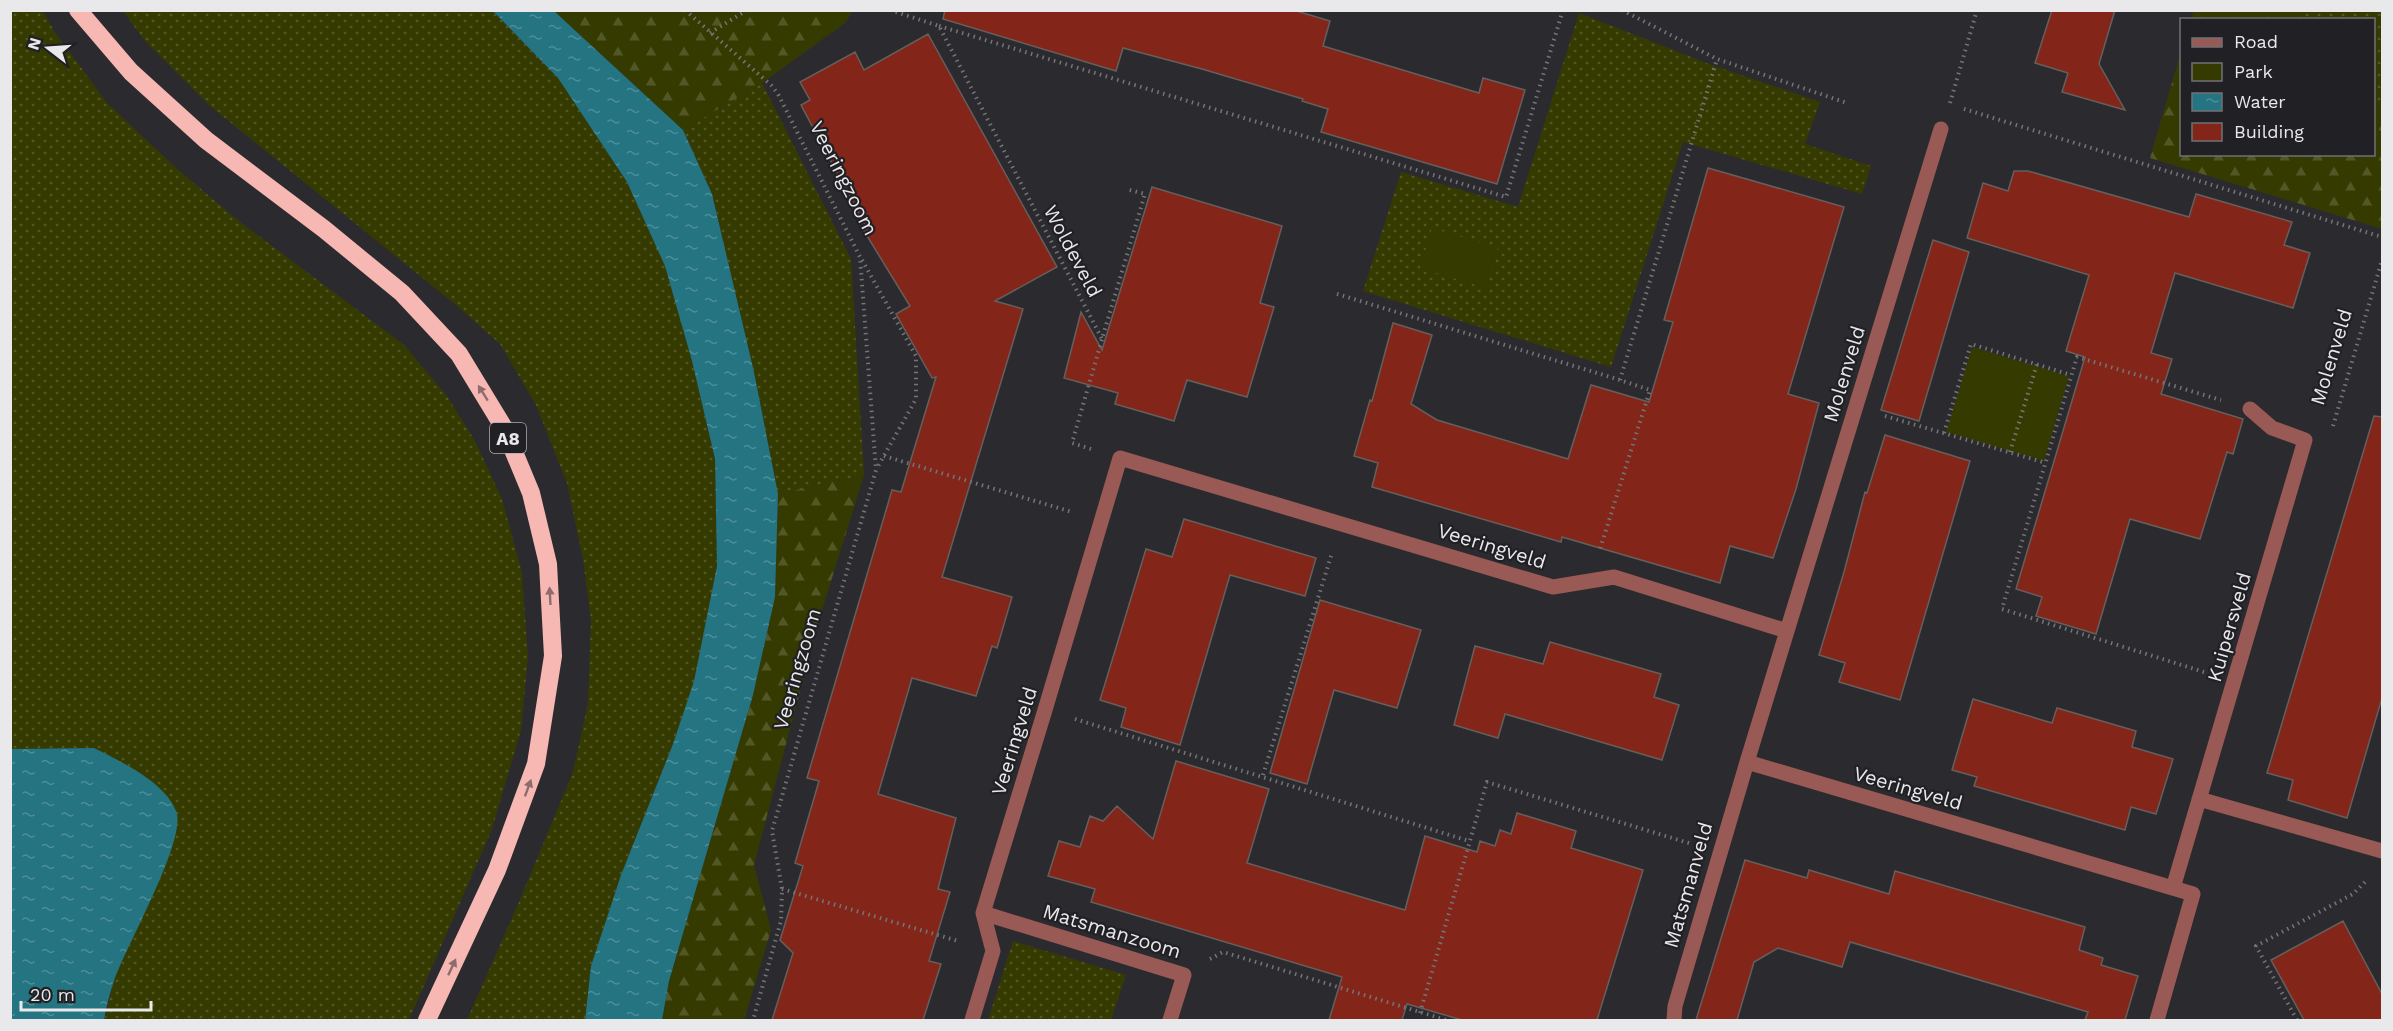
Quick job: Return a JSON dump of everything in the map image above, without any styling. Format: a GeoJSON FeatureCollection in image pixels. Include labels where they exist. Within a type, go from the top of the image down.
{"type":"FeatureCollection","features":[{"type":"Feature","properties":{"kind":"highway","name":"A8"},"geometry":{"type":"LineString","coordinates":[[78,10],[131,72],[206,140],[324,229],[402,293],[459,354],[504,428],[531,493],[548,564],[553,656],[536,764],[497,870],[427,1020]]}},
{"type":"Feature","properties":{"kind":"street","name":"Molenveld"},"geometry":{"type":"LineString","coordinates":[[1787,631],[1941,129]]}},
{"type":"Feature","properties":{"kind":"street"},"geometry":{"type":"LineString","coordinates":[[2250,409],[2272,428],[2305,440]]}},
{"type":"Feature","properties":{"kind":"street","name":"Kuipersveld"},"geometry":{"type":"LineString","coordinates":[[2173,888],[2305,440]]}},
{"type":"Feature","properties":{"kind":"street","name":"Veeringveld"},"geometry":{"type":"LineString","coordinates":[[983,913],[1120,458],[1553,586],[1614,577],[1787,631]]}},
{"type":"Feature","properties":{"kind":"street"},"geometry":{"type":"LineString","coordinates":[[1747,762],[1787,631]]}},
{"type":"Feature","properties":{"kind":"street","name":"Veeringveld"},"geometry":{"type":"LineString","coordinates":[[1747,762],[2173,888]]}},
{"type":"Feature","properties":{"kind":"street","name":"Matsmanveld"},"geometry":{"type":"LineString","coordinates":[[1674,1020],[1675,1005],[1747,762]]}},
{"type":"Feature","properties":{"kind":"street"},"geometry":{"type":"LineString","coordinates":[[2199,799],[2382,851]]}},
{"type":"Feature","properties":{"kind":"street"},"geometry":{"type":"LineString","coordinates":[[2157,1020],[2193,894],[2173,888]]}},
{"type":"Feature","properties":{"kind":"street"},"geometry":{"type":"LineString","coordinates":[[972,1020],[993,951],[983,913]]}},
{"type":"Feature","properties":{"kind":"street","name":"Matsmanzoom"},"geometry":{"type":"LineString","coordinates":[[983,913],[1184,975],[1170,1020]]}},
{"type":"Feature","properties":{"kind":"path","name":"Veeringzoom"},"geometry":{"type":"LineString","coordinates":[[685,10],[771,85],[778,94],[860,257],[876,470],[772,831],[782,889],[781,921],[753,1020]]}},
{"type":"Feature","properties":{"kind":"path"},"geometry":{"type":"LineString","coordinates":[[710,33],[747,10]]}},
{"type":"Feature","properties":{"kind":"path"},"geometry":{"type":"LineString","coordinates":[[890,10],[1506,197],[1563,10]]}},
{"type":"Feature","properties":{"kind":"path"},"geometry":{"type":"LineString","coordinates":[[1622,10],[1717,59],[1847,103]]}},
{"type":"Feature","properties":{"kind":"path"},"geometry":{"type":"LineString","coordinates":[[1977,10],[1949,105],[2382,237]]}},
{"type":"Feature","properties":{"kind":"path","name":"Woldeveld"},"geometry":{"type":"LineString","coordinates":[[939,26],[1102,339]]}},
{"type":"Feature","properties":{"kind":"path"},"geometry":{"type":"LineString","coordinates":[[1620,380],[1717,59]]}},
{"type":"Feature","properties":{"kind":"path","name":"Woldeveld"},"geometry":{"type":"LineString","coordinates":[[1102,339],[1145,194],[1126,189]]}},
{"type":"Feature","properties":{"kind":"path"},"geometry":{"type":"LineString","coordinates":[[860,257],[916,356],[916,399],[876,470]]}},
{"type":"Feature","properties":{"kind":"path","name":"Molenveld"},"geometry":{"type":"LineString","coordinates":[[2305,440],[2327,445],[2382,260]]}},
{"type":"Feature","properties":{"kind":"path"},"geometry":{"type":"LineString","coordinates":[[1337,294],[1650,390],[1590,581]]}},
{"type":"Feature","properties":{"kind":"path"},"geometry":{"type":"LineString","coordinates":[[1102,339],[1072,443],[1120,458]]}},
{"type":"Feature","properties":{"kind":"path"},"geometry":{"type":"LineString","coordinates":[[1944,433],[1971,344],[2071,375]]}},
{"type":"Feature","properties":{"kind":"path"},"geometry":{"type":"LineString","coordinates":[[2235,681],[2002,609],[2077,357],[2250,409]]}},
{"type":"Feature","properties":{"kind":"path"},"geometry":{"type":"LineString","coordinates":[[2010,453],[2037,364]]}},
{"type":"Feature","properties":{"kind":"path"},"geometry":{"type":"LineString","coordinates":[[1856,407],[2046,463]]}},
{"type":"Feature","properties":{"kind":"path"},"geometry":{"type":"LineString","coordinates":[[884,456],[1101,520]]}},
{"type":"Feature","properties":{"kind":"path"},"geometry":{"type":"LineString","coordinates":[[1263,776],[1341,523]]}},
{"type":"Feature","properties":{"kind":"path"},"geometry":{"type":"LineString","coordinates":[[1046,710],[1469,841]]}},
{"type":"Feature","properties":{"kind":"path"},"geometry":{"type":"LineString","coordinates":[[1420,1013],[1487,782],[1720,853]]}},
{"type":"Feature","properties":{"kind":"path"},"geometry":{"type":"LineString","coordinates":[[2297,1020],[2256,946],[2353,894],[2368,879]]}},
{"type":"Feature","properties":{"kind":"path"},"geometry":{"type":"LineString","coordinates":[[782,889],[993,951]]}},
{"type":"Feature","properties":{"kind":"path"},"geometry":{"type":"LineString","coordinates":[[1184,975],[1223,952],[1446,1020]]}},
{"type":"Feature","properties":{"kind":"green space"},"geometry":{"type":"Polygon","coordinates":[[[2194,10],[2305,11],[2302,18],[2191,18],[2194,10]]]}},
{"type":"Feature","properties":{"kind":"green space"},"geometry":{"type":"Polygon","coordinates":[[[10,11],[43,11],[54,31],[107,103],[176,168],[240,222],[404,345],[447,396],[475,441],[502,499],[522,573],[528,657],[521,730],[492,829],[409,1020],[104,1020],[114,980],[94,748],[11,749],[10,11]]]}},
{"type":"Feature","properties":{"kind":"green space"},"geometry":{"type":"Polygon","coordinates":[[[123,11],[493,11],[558,78],[627,182],[665,265],[692,361],[715,459],[717,566],[694,682],[673,744],[621,875],[591,966],[585,1020],[467,1020],[573,772],[588,703],[591,620],[583,559],[567,483],[536,405],[500,344],[456,305],[210,106],[145,41],[123,11]]]}},
{"type":"Feature","properties":{"kind":"green space"},"geometry":{"type":"Polygon","coordinates":[[[554,11],[852,11],[845,23],[762,83],[683,130],[554,11]]]}},
{"type":"Feature","properties":{"kind":"green space"},"geometry":{"type":"Polygon","coordinates":[[[2305,11],[2382,11],[2382,100],[2375,106],[2375,18],[2303,18],[2305,11]]]}},
{"type":"Feature","properties":{"kind":"green space"},"geometry":{"type":"Polygon","coordinates":[[[1579,13],[1709,64],[1820,102],[1805,144],[1871,166],[1862,194],[1683,142],[1611,367],[1363,291],[1401,172],[1518,207],[1579,13]]]}},
{"type":"Feature","properties":{"kind":"green space"},"geometry":{"type":"Polygon","coordinates":[[[2180,55],[2180,156],[2304,156],[2310,158],[2313,156],[2375,156],[2375,106],[2382,100],[2382,229],[2150,158],[2180,55]]]}},
{"type":"Feature","properties":{"kind":"green space"},"geometry":{"type":"Polygon","coordinates":[[[762,83],[851,259],[864,475],[778,494],[754,372],[712,194],[683,130],[762,83]]]}},
{"type":"Feature","properties":{"kind":"green space"},"geometry":{"type":"Polygon","coordinates":[[[1432,228],[1498,248],[1486,288],[1420,268],[1432,228]]]}},
{"type":"Feature","properties":{"kind":"green space"},"geometry":{"type":"Polygon","coordinates":[[[1972,347],[2069,376],[2044,461],[1946,432],[1972,347]]]}},
{"type":"Feature","properties":{"kind":"green space"},"geometry":{"type":"Polygon","coordinates":[[[864,475],[818,623],[754,865],[771,930],[744,1020],[662,1020],[669,981],[753,695],[775,597],[778,494],[864,475]]]}},
{"type":"Feature","properties":{"kind":"green space"},"geometry":{"type":"Polygon","coordinates":[[[1013,941],[1126,975],[1111,1020],[988,1020],[1013,941]]]}},
{"type":"Feature","properties":{"kind":"water"},"geometry":{"type":"Polygon","coordinates":[[[493,11],[554,11],[683,130],[712,194],[754,372],[778,494],[775,597],[753,695],[669,981],[662,1020],[585,1020],[591,966],[621,875],[673,744],[694,681],[717,566],[715,459],[692,361],[665,266],[627,182],[558,78],[493,11]]]}},
{"type":"Feature","properties":{"kind":"water"},"geometry":{"type":"Polygon","coordinates":[[[94,748],[141,774],[170,800],[176,811],[177,825],[173,844],[154,894],[120,965],[104,1020],[11,1020],[11,749],[94,748]]]}},
{"type":"Feature","properties":{"kind":"building"},"geometry":{"type":"Polygon","coordinates":[[[945,10],[1293,10],[1330,21],[1323,46],[1479,93],[1483,78],[1525,90],[1497,184],[1321,132],[1328,109],[1302,101],[1303,99],[1123,48],[1116,71],[943,19],[945,10]]]}},
{"type":"Feature","properties":{"kind":"building"},"geometry":{"type":"Polygon","coordinates":[[[2052,10],[2115,10],[2099,64],[2125,110],[2062,92],[2068,73],[2035,63],[2052,10]]]}},
{"type":"Feature","properties":{"kind":"building"},"geometry":{"type":"Polygon","coordinates":[[[928,34],[1057,267],[995,301],[1023,309],[942,577],[1012,597],[997,648],[992,646],[976,696],[912,678],[878,794],[956,818],[938,889],[950,892],[929,961],[941,964],[923,1020],[772,1020],[793,953],[780,940],[803,866],[795,863],[819,781],[807,778],[892,490],[901,492],[936,377],[932,378],[896,314],[910,306],[864,231],[867,229],[801,105],[810,100],[800,82],[855,52],[864,70],[928,34]]]}},
{"type":"Feature","properties":{"kind":"building"},"geometry":{"type":"Polygon","coordinates":[[[1708,168],[1844,207],[1788,394],[1819,403],[1796,489],[1773,558],[1730,546],[1720,583],[1562,537],[1561,542],[1372,487],[1378,463],[1354,456],[1393,323],[1432,335],[1411,404],[1437,420],[1568,459],[1591,385],[1649,402],[1673,322],[1664,320],[1708,168]]]}},
{"type":"Feature","properties":{"kind":"building"},"geometry":{"type":"Polygon","coordinates":[[[2014,171],[2028,171],[2189,217],[2196,194],[2292,222],[2284,245],[2310,253],[2293,308],[2175,273],[2151,353],[2172,359],[2161,394],[2243,419],[2233,454],[2227,452],[2200,539],[2130,519],[2096,634],[2036,616],[2042,597],[2016,589],[2085,357],[2066,351],[2089,275],[1967,238],[1983,183],[2008,191],[2014,171]]]}},
{"type":"Feature","properties":{"kind":"building"},"geometry":{"type":"Polygon","coordinates":[[[1152,187],[1282,226],[1260,303],[1274,307],[1247,397],[1187,380],[1174,421],[1115,404],[1118,393],[1064,378],[1081,312],[1102,350],[1152,187]]]}},
{"type":"Feature","properties":{"kind":"building"},"geometry":{"type":"Polygon","coordinates":[[[1933,240],[1969,252],[1919,421],[1881,410],[1933,240]]]}},
{"type":"Feature","properties":{"kind":"building"},"geometry":{"type":"Polygon","coordinates":[[[2374,416],[2382,417],[2382,698],[2347,818],[2288,800],[2293,780],[2267,773],[2374,416]]]}},
{"type":"Feature","properties":{"kind":"building"},"geometry":{"type":"Polygon","coordinates":[[[1885,435],[1970,461],[1900,700],[1839,682],[1845,663],[1819,655],[1865,492],[1867,493],[1885,435]]]}},
{"type":"Feature","properties":{"kind":"building"},"geometry":{"type":"Polygon","coordinates":[[[1184,519],[1316,558],[1305,596],[1230,575],[1180,745],[1121,727],[1126,708],[1100,700],[1146,549],[1172,557],[1184,519]]]}},
{"type":"Feature","properties":{"kind":"building"},"geometry":{"type":"Polygon","coordinates":[[[1320,600],[1421,630],[1397,708],[1334,690],[1307,784],[1270,773],[1320,600]]]}},
{"type":"Feature","properties":{"kind":"building"},"geometry":{"type":"Polygon","coordinates":[[[1550,642],[1661,674],[1654,697],[1679,705],[1662,760],[1505,714],[1498,738],[1454,725],[1475,646],[1543,664],[1550,642]]]}},
{"type":"Feature","properties":{"kind":"building"},"geometry":{"type":"Polygon","coordinates":[[[1973,699],[2052,723],[2057,708],[2136,731],[2132,747],[2173,759],[2156,814],[2131,807],[2125,830],[1974,786],[1977,777],[1952,770],[1973,699]]]}},
{"type":"Feature","properties":{"kind":"building"},"geometry":{"type":"Polygon","coordinates":[[[1176,761],[1269,789],[1247,863],[1405,910],[1425,836],[1477,852],[1480,841],[1495,846],[1500,830],[1511,834],[1517,813],[1576,831],[1571,848],[1643,870],[1597,1020],[1462,1020],[1407,1004],[1402,1020],[1329,1020],[1342,977],[1091,902],[1095,889],[1048,876],[1059,841],[1080,847],[1090,816],[1103,821],[1117,806],[1153,839],[1176,761]]]}},
{"type":"Feature","properties":{"kind":"building"},"geometry":{"type":"Polygon","coordinates":[[[1745,860],[1807,878],[1809,870],[1889,894],[1895,871],[2085,927],[2079,950],[2103,958],[2101,965],[2138,976],[2125,1020],[2085,1020],[2088,1012],[1850,942],[1842,967],[1778,948],[1754,962],[1737,1020],[1696,1020],[1745,860]]]}},
{"type":"Feature","properties":{"kind":"building"},"geometry":{"type":"Polygon","coordinates":[[[2343,921],[2382,994],[2382,1020],[2304,1020],[2271,960],[2343,921]]]}}]}
